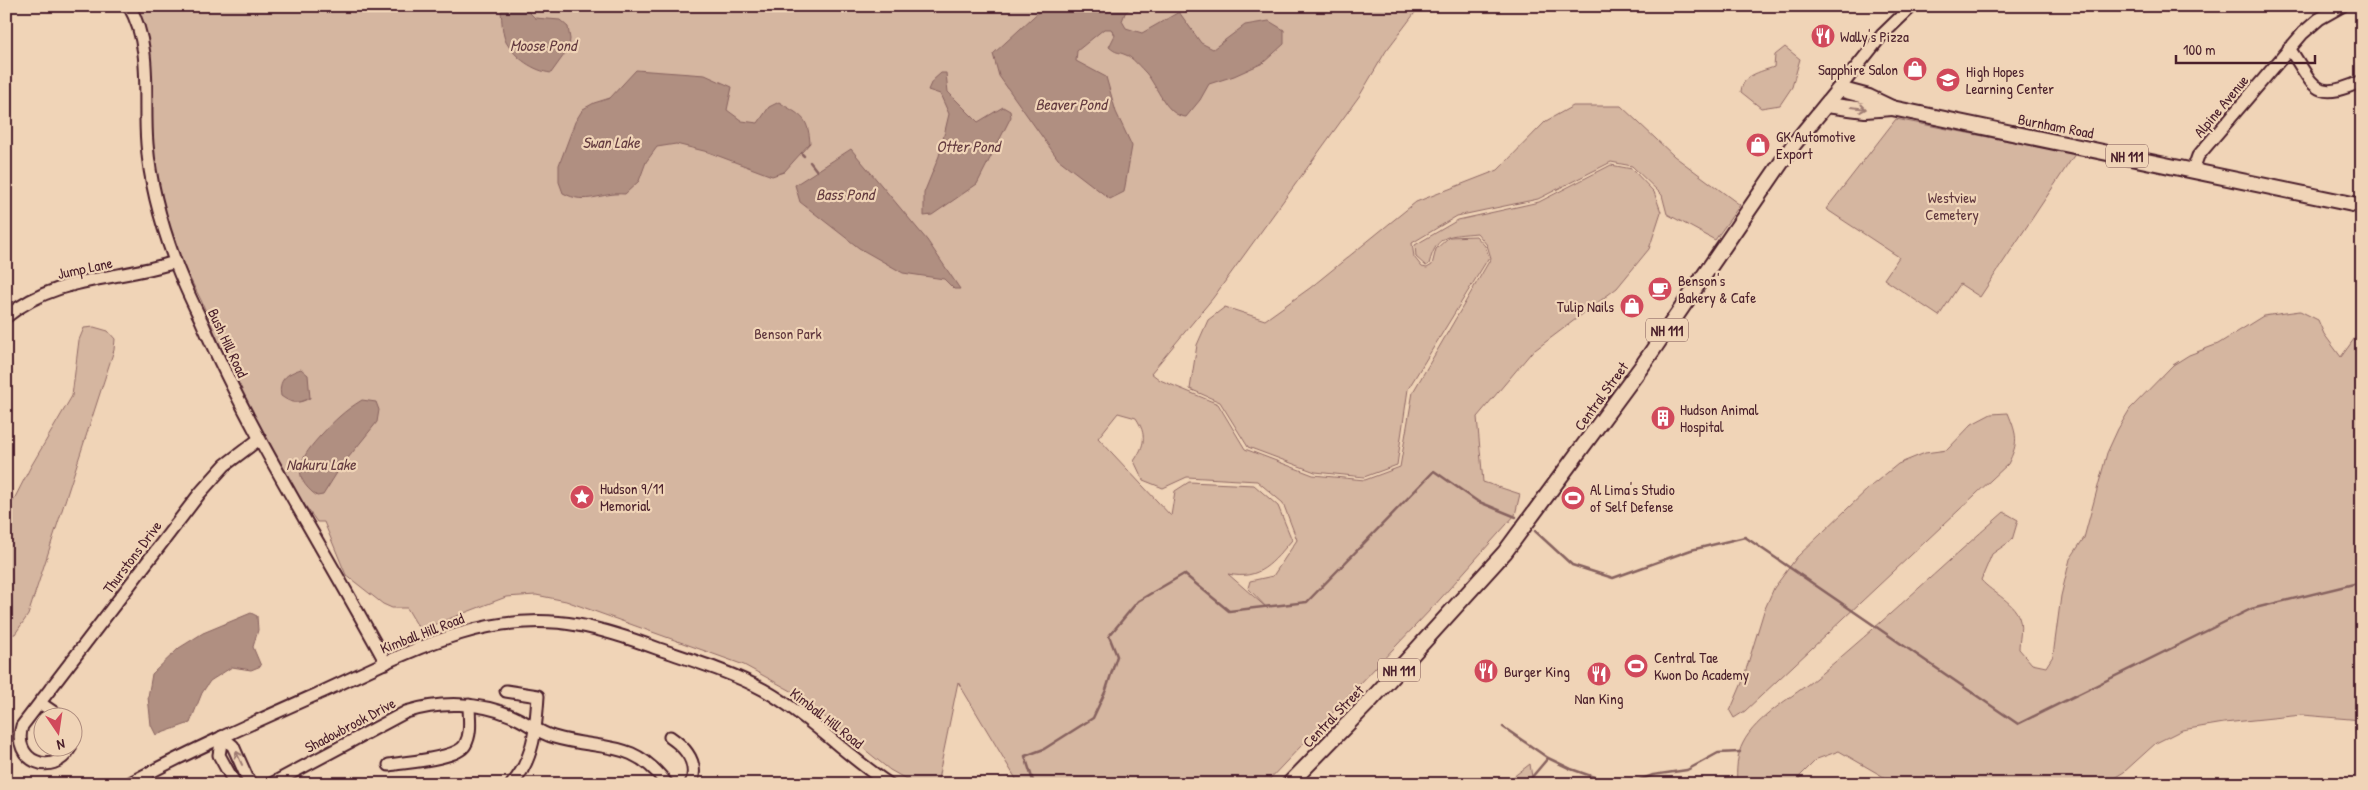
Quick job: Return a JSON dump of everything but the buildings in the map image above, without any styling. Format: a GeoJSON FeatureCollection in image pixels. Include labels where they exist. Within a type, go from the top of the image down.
{"type":"FeatureCollection","features":[{"type":"Feature","properties":{"kind":"main road","name":"Central Street"},"geometry":{"type":"LineString","coordinates":[[1289,784],[1372,700],[1505,552],[1642,366],[1794,144],[1839,89]]}},
{"type":"Feature","properties":{"kind":"main road","name":"Burnham Road"},"geometry":{"type":"LineString","coordinates":[[1839,89],[1869,97],[1892,108],[2362,206]]}},
{"type":"Feature","properties":{"kind":"main road","name":"Burnham Road"},"geometry":{"type":"LineString","coordinates":[[1826,105],[1865,110],[1892,108]]}},
{"type":"Feature","properties":{"kind":"street","name":"Bush Hill Road"},"geometry":{"type":"LineString","coordinates":[[129,6],[138,28],[144,60],[145,114],[152,178],[162,221],[175,262],[212,345],[258,440],[386,663]]}},
{"type":"Feature","properties":{"kind":"street","name":"Central Street"},"geometry":{"type":"LineString","coordinates":[[1839,89],[1882,35],[1912,6]]}},
{"type":"Feature","properties":{"kind":"street","name":"Alpine Avenue"},"geometry":{"type":"LineString","coordinates":[[2193,170],[2198,156],[2289,48],[2320,19],[2342,6]]}},
{"type":"Feature","properties":{"kind":"street"},"geometry":{"type":"LineString","coordinates":[[2289,48],[2317,88],[2327,92],[2339,90],[2362,81]]}},
{"type":"Feature","properties":{"kind":"street","name":"Jump Lane"},"geometry":{"type":"LineString","coordinates":[[6,317],[30,300],[50,290],[90,279],[132,274],[175,262]]}},
{"type":"Feature","properties":{"kind":"street","name":"Thurstons Drive"},"geometry":{"type":"LineString","coordinates":[[36,708],[200,493],[226,465],[258,440]]}},
{"type":"Feature","properties":{"kind":"street","name":"Kimball Hill Road"},"geometry":{"type":"LineString","coordinates":[[128,784],[222,737],[447,637],[491,626],[534,621],[555,622],[598,629],[722,671],[761,689],[798,712],[856,761],[888,784]]}},
{"type":"Feature","properties":{"kind":"street"},"geometry":{"type":"LineString","coordinates":[[506,691],[538,696],[535,729],[527,762],[512,784]]}},
{"type":"Feature","properties":{"kind":"street"},"geometry":{"type":"LineString","coordinates":[[40,703],[47,708]]}},
{"type":"Feature","properties":{"kind":"street"},"geometry":{"type":"LineString","coordinates":[[389,765],[452,754],[463,748],[469,731],[468,705]]}},
{"type":"Feature","properties":{"kind":"street","name":"Shadowbrook Drive"},"geometry":{"type":"LineString","coordinates":[[270,784],[406,712],[439,706],[468,705],[503,713],[535,729],[565,740],[623,749],[644,760],[667,784]]}},
{"type":"Feature","properties":{"kind":"street","name":"Thurstons Drive"},"geometry":{"type":"LineString","coordinates":[[32,713],[22,726],[20,742],[23,750],[35,762],[44,764],[62,758]]}},
{"type":"Feature","properties":{"kind":"street"},"geometry":{"type":"LineString","coordinates":[[234,784],[219,755],[222,737],[233,746],[250,784]]}},
{"type":"Feature","properties":{"kind":"street"},"geometry":{"type":"LineString","coordinates":[[670,737],[681,744],[690,756],[694,771],[691,784]]}},
{"type":"Feature","properties":{"kind":"green space","name":"Benson Park"},"geometry":{"type":"Polygon","coordinates":[[[136,6],[1420,6],[1386,51],[1360,95],[1213,298],[1151,373],[1160,380],[1218,404],[1245,449],[1313,475],[1365,480],[1400,467],[1413,392],[1491,258],[1487,245],[1477,233],[1452,236],[1440,241],[1432,254],[1429,264],[1426,266],[1416,257],[1415,245],[1458,220],[1539,202],[1611,165],[1632,169],[1654,192],[1661,212],[1649,249],[1617,288],[1531,353],[1477,417],[1483,482],[1520,494],[1515,515],[1433,607],[1265,784],[1019,784],[958,682],[937,784],[915,784],[890,770],[795,693],[744,665],[566,601],[536,595],[506,597],[420,630],[407,608],[392,608],[383,604],[346,575],[324,522],[317,522],[294,490],[261,428],[235,392],[220,345],[201,300],[173,245],[155,178],[144,24],[136,6]],[[1118,413],[1098,438],[1171,516],[1175,491],[1189,482],[1254,485],[1278,506],[1292,540],[1265,568],[1249,575],[1228,574],[1268,609],[1248,588],[1250,581],[1273,576],[1297,540],[1283,503],[1257,481],[1187,477],[1163,488],[1143,480],[1134,461],[1143,440],[1142,430],[1136,418],[1118,413]]]}},
{"type":"Feature","properties":{"kind":"green space"},"geometry":{"type":"Polygon","coordinates":[[[1785,47],[1800,59],[1792,87],[1780,105],[1761,108],[1741,92],[1742,86],[1753,75],[1774,67],[1775,55],[1785,47]]]}},
{"type":"Feature","properties":{"kind":"green space"},"geometry":{"type":"Polygon","coordinates":[[[1573,106],[1621,106],[1674,156],[1740,205],[1715,240],[1667,214],[1662,195],[1632,166],[1611,162],[1538,199],[1457,216],[1412,243],[1414,257],[1422,267],[1427,268],[1432,265],[1436,249],[1449,237],[1476,236],[1485,246],[1489,257],[1408,389],[1397,465],[1364,477],[1315,472],[1248,447],[1220,402],[1190,389],[1197,345],[1208,320],[1225,307],[1265,320],[1310,288],[1416,202],[1498,170],[1546,121],[1573,106]]]}},
{"type":"Feature","properties":{"kind":"green space","name":"Westview Cemetery"},"geometry":{"type":"Polygon","coordinates":[[[1896,119],[2075,154],[1980,297],[1960,284],[1939,316],[1884,279],[1899,257],[1826,209],[1896,119]]]}},
{"type":"Feature","properties":{"kind":"green space"},"geometry":{"type":"Polygon","coordinates":[[[2300,311],[2318,320],[2324,334],[2341,357],[2362,328],[2362,720],[2302,715],[2224,723],[2182,730],[2156,743],[2124,772],[2104,784],[1896,784],[1839,751],[1817,759],[1800,776],[1800,784],[1737,784],[1739,752],[1749,733],[1757,724],[1840,658],[2004,512],[2018,520],[2012,540],[1992,554],[1981,580],[2009,603],[2018,614],[2021,628],[2019,649],[2032,664],[2046,667],[2053,656],[2061,596],[2070,559],[2084,538],[2107,453],[2130,409],[2173,365],[2189,355],[2218,344],[2263,316],[2300,311]]]}},
{"type":"Feature","properties":{"kind":"green space"},"geometry":{"type":"Polygon","coordinates":[[[94,327],[108,331],[115,339],[114,350],[28,615],[15,634],[6,635],[6,515],[30,468],[72,396],[79,340],[84,328],[94,327]]]}},
{"type":"Feature","properties":{"kind":"green space"},"geometry":{"type":"Polygon","coordinates":[[[2008,413],[2015,433],[2015,444],[2008,464],[1745,711],[1734,718],[1730,711],[1742,683],[1764,611],[1774,588],[1797,557],[1871,486],[1898,464],[1925,453],[1947,450],[1972,424],[1991,414],[2008,413]]]}},
{"type":"Feature","properties":{"kind":"green space"},"geometry":{"type":"Polygon","coordinates":[[[1530,764],[1533,784],[1504,784],[1530,764]]]}},
{"type":"Feature","properties":{"kind":"water","name":"Moose Pond"},"geometry":{"type":"Polygon","coordinates":[[[517,6],[525,8],[535,18],[560,20],[568,27],[569,48],[551,73],[538,70],[526,63],[514,53],[506,42],[501,11],[517,6]]]}},
{"type":"Feature","properties":{"kind":"water","name":"Beaver Pond"},"geometry":{"type":"Polygon","coordinates":[[[1045,6],[1133,6],[1125,13],[1122,21],[1126,28],[1142,33],[1179,12],[1201,43],[1213,49],[1245,25],[1269,21],[1284,30],[1284,44],[1263,63],[1234,76],[1209,84],[1200,100],[1186,117],[1173,112],[1146,73],[1134,60],[1109,47],[1115,35],[1111,29],[1104,29],[1077,51],[1076,61],[1106,77],[1116,112],[1132,146],[1124,192],[1110,199],[1058,159],[999,76],[993,54],[1045,6]]]}},
{"type":"Feature","properties":{"kind":"water","name":"Swan Lake"},"geometry":{"type":"Polygon","coordinates":[[[636,70],[705,75],[732,87],[727,110],[742,121],[758,123],[769,107],[779,102],[802,117],[807,127],[810,143],[784,172],[772,176],[708,152],[676,144],[657,147],[646,162],[639,181],[625,194],[587,199],[572,197],[563,193],[559,182],[559,165],[575,122],[583,109],[610,98],[636,70]]]}},
{"type":"Feature","properties":{"kind":"water","name":"Otter Pond"},"geometry":{"type":"Polygon","coordinates":[[[941,73],[946,73],[948,92],[978,122],[1003,107],[1010,111],[1011,117],[977,184],[932,215],[924,216],[924,193],[939,156],[949,114],[940,94],[928,90],[932,81],[941,73]]]}},
{"type":"Feature","properties":{"kind":"water","name":"Bass Pond"},"geometry":{"type":"Polygon","coordinates":[[[851,149],[927,240],[960,289],[954,289],[944,279],[903,273],[859,248],[800,202],[795,185],[851,149]]]}},
{"type":"Feature","properties":{"kind":"water"},"geometry":{"type":"Polygon","coordinates":[[[301,369],[308,375],[310,398],[298,402],[288,401],[281,396],[282,382],[291,373],[301,369]]]}},
{"type":"Feature","properties":{"kind":"water","name":"Nakuru Lake"},"geometry":{"type":"Polygon","coordinates":[[[362,400],[376,402],[379,410],[377,422],[340,468],[323,495],[317,496],[303,481],[301,466],[304,458],[308,450],[331,425],[362,400]]]}},
{"type":"Feature","properties":{"kind":"water"},"geometry":{"type":"Polygon","coordinates":[[[251,613],[257,616],[258,630],[253,647],[261,666],[251,670],[232,667],[210,681],[202,693],[190,723],[156,735],[151,725],[148,697],[152,674],[179,648],[203,633],[251,613]]]}},
{"type":"Feature","properties":{"kind":"waterway"},"geometry":{"type":"LineString","coordinates":[[810,162],[817,171]]}},
{"type":"Feature","properties":{"kind":"waterway"},"geometry":{"type":"LineString","coordinates":[[1034,784],[1025,756],[1044,749],[1093,718],[1106,690],[1117,656],[1109,636],[1138,601],[1184,574],[1229,611],[1307,602],[1434,471],[1477,501],[1516,517]]}},
{"type":"Feature","properties":{"kind":"waterway"},"geometry":{"type":"LineString","coordinates":[[1535,531],[1572,565],[1613,578],[1691,550],[1745,537],[2018,724],[2251,609],[2362,582]]}},
{"type":"Feature","properties":{"kind":"waterway"},"geometry":{"type":"LineString","coordinates":[[1503,727],[1548,758],[1571,769],[1614,784]]}},
{"type":"Feature","properties":{"kind":"waterway"},"geometry":{"type":"LineString","coordinates":[[1629,784],[1653,775],[1687,770],[1718,753],[1740,752]]}},
{"type":"Feature","properties":{"kind":"waterway"},"geometry":{"type":"LineString","coordinates":[[1526,784],[1548,758]]}},
{"type":"Feature","properties":{"kind":"place","name":"Wally's Pizza"},"geometry":{"type":"Point","coordinates":[1823,36]}},
{"type":"Feature","properties":{"kind":"place","name":"Sapphire Salon"},"geometry":{"type":"Point","coordinates":[1915,69]}},
{"type":"Feature","properties":{"kind":"place","name":"High Hopes Learning Center"},"geometry":{"type":"Point","coordinates":[1948,80]}},
{"type":"Feature","properties":{"kind":"place","name":"GK Automotive Export"},"geometry":{"type":"Point","coordinates":[1758,145]}},
{"type":"Feature","properties":{"kind":"place","name":"Benson's Bakery & Cafe"},"geometry":{"type":"Point","coordinates":[1660,289]}},
{"type":"Feature","properties":{"kind":"place","name":"Tulip Nails"},"geometry":{"type":"Point","coordinates":[1632,306]}},
{"type":"Feature","properties":{"kind":"place","name":"Hudson Animal Hospital"},"geometry":{"type":"Point","coordinates":[1663,418]}},
{"type":"Feature","properties":{"kind":"place","name":"Hudson 9/11 Memorial"},"geometry":{"type":"Point","coordinates":[582,497]}},
{"type":"Feature","properties":{"kind":"place","name":"Al Lima's Studio of Self Defense"},"geometry":{"type":"Point","coordinates":[1573,498]}},
{"type":"Feature","properties":{"kind":"place","name":"Central Tae Kwon Do Academy"},"geometry":{"type":"Point","coordinates":[1636,666]}},
{"type":"Feature","properties":{"kind":"place","name":"Burger King"},"geometry":{"type":"Point","coordinates":[1486,671]}},
{"type":"Feature","properties":{"kind":"place","name":"Nan King"},"geometry":{"type":"Point","coordinates":[1599,674]}}]}
